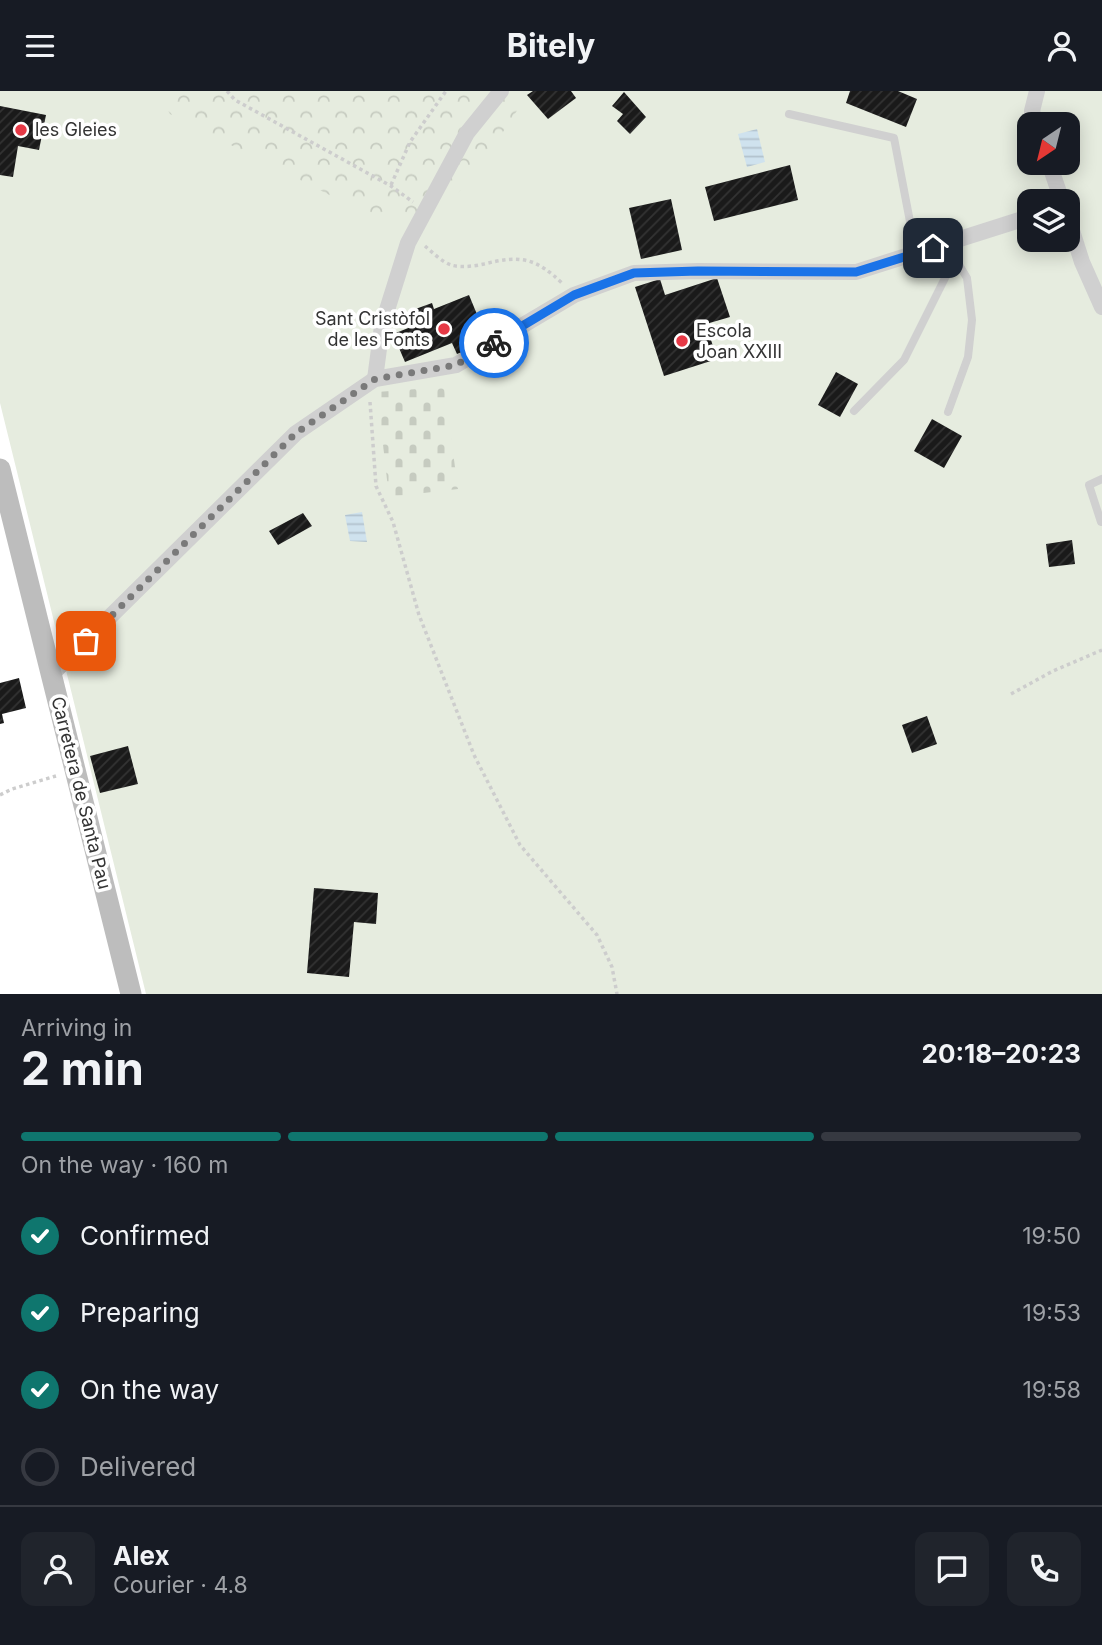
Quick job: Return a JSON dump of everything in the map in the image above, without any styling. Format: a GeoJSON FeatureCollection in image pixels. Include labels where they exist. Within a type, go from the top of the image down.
{"type":"FeatureCollection","features":[{"type":"Feature","properties":{"kind":"main road","name":"Carretera de Santa Pau"},"geometry":{"type":"LineString","coordinates":[[0,469],[131,994]]}},
{"type":"Feature","properties":{"kind":"street"},"geometry":{"type":"LineString","coordinates":[[375,379],[382,326],[402,258],[418,222],[467,134],[501,91]]}},
{"type":"Feature","properties":{"kind":"street"},"geometry":{"type":"LineString","coordinates":[[1032,112],[1037,91]]}},
{"type":"Feature","properties":{"kind":"street"},"geometry":{"type":"LineString","coordinates":[[51,675],[296,433],[375,379],[456,365],[574,295],[634,273],[856,272],[916,253],[952,250],[1017,223]]}},
{"type":"Feature","properties":{"kind":"street"},"geometry":{"type":"LineString","coordinates":[[1079,252],[1102,307]]}},
{"type":"Feature","properties":{"kind":"lane"},"geometry":{"type":"LineString","coordinates":[[789,114],[894,138],[916,253]]}},
{"type":"Feature","properties":{"kind":"lane"},"geometry":{"type":"LineString","coordinates":[[853,411],[904,360],[952,250]]}},
{"type":"Feature","properties":{"kind":"lane"},"geometry":{"type":"LineString","coordinates":[[948,412],[968,357],[972,320],[967,278],[952,250]]}},
{"type":"Feature","properties":{"kind":"lane"},"geometry":{"type":"LineString","coordinates":[[1101,522],[1089,485],[1102,479]]}},
{"type":"Feature","properties":{"kind":"path"},"geometry":{"type":"LineString","coordinates":[[227,91],[235,100],[391,186],[414,203],[424,246],[451,265],[476,266],[523,258],[533,261],[556,277],[574,295]]}},
{"type":"Feature","properties":{"kind":"path"},"geometry":{"type":"LineString","coordinates":[[391,186],[410,142],[446,91]]}},
{"type":"Feature","properties":{"kind":"path"},"geometry":{"type":"LineString","coordinates":[[375,379],[370,403],[376,486],[393,522],[419,615],[474,754],[520,845],[597,935],[611,967],[617,994]]}},
{"type":"Feature","properties":{"kind":"path"},"geometry":{"type":"LineString","coordinates":[[1011,694],[1053,671],[1102,650]]}},
{"type":"Feature","properties":{"kind":"path"},"geometry":{"type":"LineString","coordinates":[[0,795],[75,770]]}},
{"type":"Feature","properties":{"kind":"green space"},"geometry":{"type":"Polygon","coordinates":[[[0,91],[1102,91],[1102,994],[146,994],[0,403],[0,91]]]}},
{"type":"Feature","properties":{"kind":"green space"},"geometry":{"type":"Polygon","coordinates":[[[156,91],[530,91],[470,182],[426,220],[369,215],[170,114],[156,91]]]}},
{"type":"Feature","properties":{"kind":"green space"},"geometry":{"type":"Polygon","coordinates":[[[444,387],[458,489],[389,497],[377,392],[444,387]]]}},
{"type":"Feature","properties":{"kind":"water"},"geometry":{"type":"Polygon","coordinates":[[[757,129],[765,162],[747,167],[738,134],[757,129]]]}},
{"type":"Feature","properties":{"kind":"water"},"geometry":{"type":"Polygon","coordinates":[[[362,512],[367,542],[350,541],[345,515],[362,512]]]}},
{"type":"Feature","properties":{"kind":"building"},"geometry":{"type":"Polygon","coordinates":[[[533,91],[571,91],[576,98],[548,119],[527,95],[533,91]]]}},
{"type":"Feature","properties":{"kind":"building"},"geometry":{"type":"Polygon","coordinates":[[[850,91],[898,91],[917,99],[906,127],[846,103],[850,91]]]}},
{"type":"Feature","properties":{"kind":"building"},"geometry":{"type":"Polygon","coordinates":[[[624,92],[646,117],[630,134],[617,121],[623,114],[612,106],[624,92]]]}},
{"type":"Feature","properties":{"kind":"building","name":"les Gleies"},"geometry":{"type":"Polygon","coordinates":[[[0,106],[46,115],[39,150],[18,146],[13,177],[0,175],[0,106]]]}},
{"type":"Feature","properties":{"kind":"building"},"geometry":{"type":"Polygon","coordinates":[[[790,165],[798,200],[714,221],[705,187],[790,165]]]}},
{"type":"Feature","properties":{"kind":"building"},"geometry":{"type":"Polygon","coordinates":[[[671,199],[682,250],[641,259],[629,208],[671,199]]]}},
{"type":"Feature","properties":{"kind":"building","name":"Escola Joan XXIII"},"geometry":{"type":"Polygon","coordinates":[[[717,278],[730,317],[706,324],[717,359],[664,376],[635,287],[660,279],[665,295],[717,278]]]}},
{"type":"Feature","properties":{"kind":"building","name":"Sant Cristòfol de les Fonts"},"geometry":{"type":"Polygon","coordinates":[[[469,295],[488,341],[457,354],[452,343],[405,362],[393,334],[416,325],[410,311],[432,303],[434,309],[469,295]]]}},
{"type":"Feature","properties":{"kind":"building"},"geometry":{"type":"Polygon","coordinates":[[[836,372],[858,384],[840,417],[818,405],[836,372]]]}},
{"type":"Feature","properties":{"kind":"building"},"geometry":{"type":"Polygon","coordinates":[[[932,419],[962,436],[944,468],[914,451],[932,419]]]}},
{"type":"Feature","properties":{"kind":"building"},"geometry":{"type":"Polygon","coordinates":[[[303,513],[312,526],[278,545],[269,531],[303,513]]]}},
{"type":"Feature","properties":{"kind":"building"},"geometry":{"type":"Polygon","coordinates":[[[1072,540],[1075,564],[1049,567],[1046,544],[1072,540]]]}},
{"type":"Feature","properties":{"kind":"building"},"geometry":{"type":"Polygon","coordinates":[[[19,678],[26,708],[2,714],[4,723],[0,724],[0,683],[19,678]]]}},
{"type":"Feature","properties":{"kind":"building"},"geometry":{"type":"Polygon","coordinates":[[[927,716],[937,744],[912,753],[902,725],[927,716]]]}},
{"type":"Feature","properties":{"kind":"building"},"geometry":{"type":"Polygon","coordinates":[[[128,746],[138,784],[100,793],[90,756],[128,746]]]}},
{"type":"Feature","properties":{"kind":"building"},"geometry":{"type":"Polygon","coordinates":[[[314,888],[378,893],[376,924],[354,922],[349,977],[307,973],[314,888]]]}},
{"type":"Feature","properties":{"kind":"way so far"},"geometry":{"type":"LineString","coordinates":[[86,641],[296,433],[375,379],[456,365],[494,343]]}},
{"type":"Feature","properties":{"kind":"place","name":"les Gleies"},"geometry":{"type":"Point","coordinates":[21,130]}},
{"type":"Feature","properties":{"kind":"place","name":"Sant Cristòfol de les Fonts"},"geometry":{"type":"Point","coordinates":[444,329]}},
{"type":"Feature","properties":{"kind":"place","name":"Escola Joan XXIII"},"geometry":{"type":"Point","coordinates":[682,341]}},
{"type":"Feature","properties":{"kind":"route"},"geometry":{"type":"LineString","coordinates":[[494,343],[574,295],[634,273],[856,272],[933,248]]}}]}
